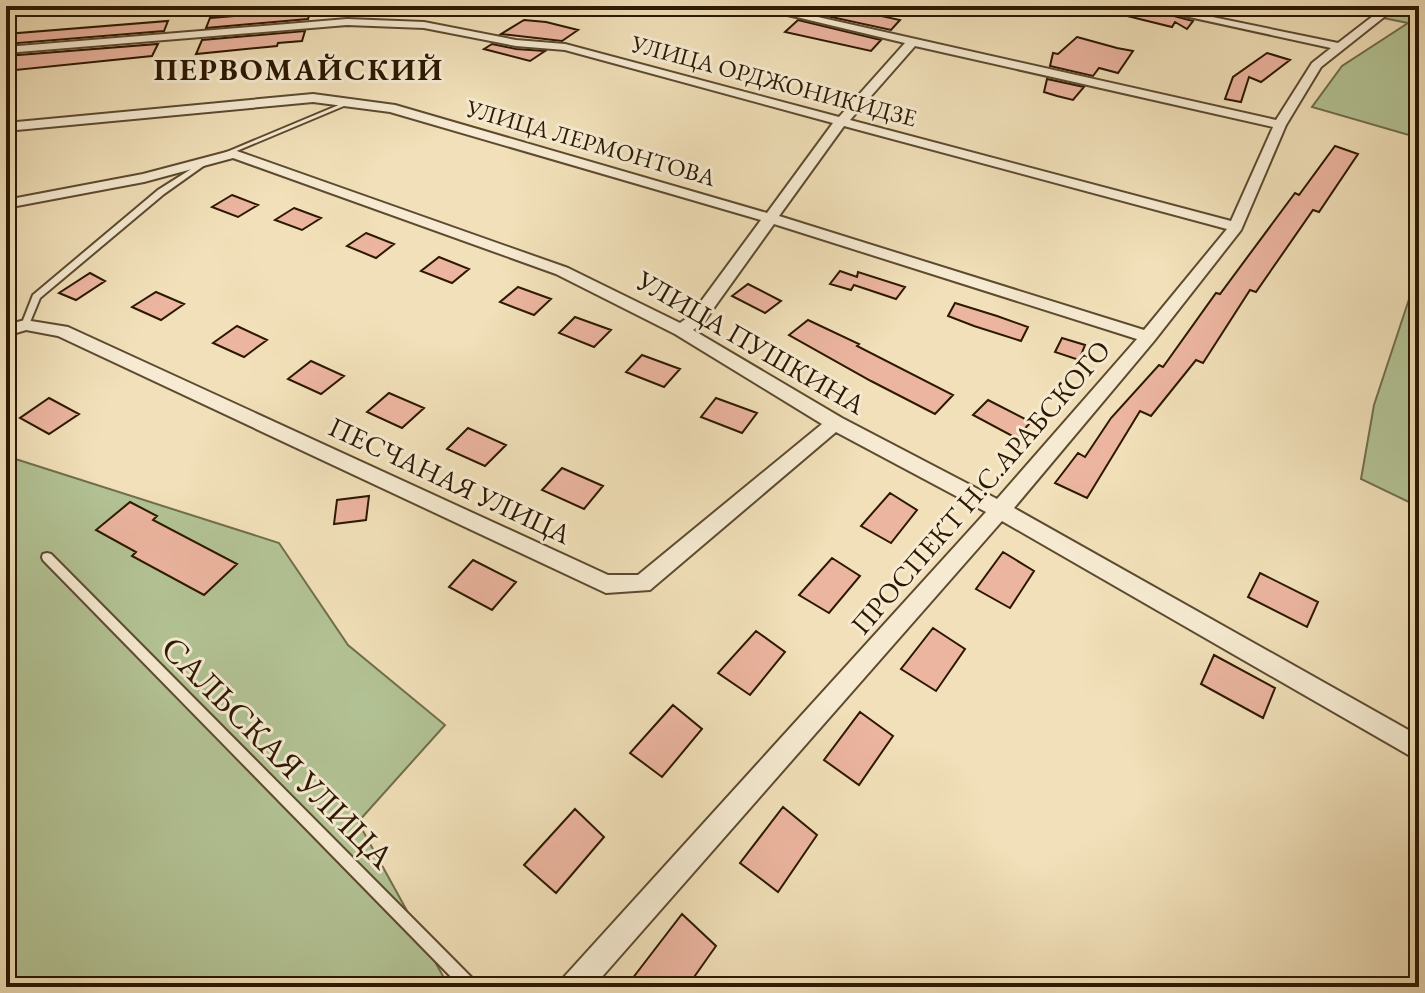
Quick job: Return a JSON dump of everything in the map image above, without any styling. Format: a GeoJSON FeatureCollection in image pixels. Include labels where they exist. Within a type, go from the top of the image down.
{"type":"FeatureCollection","features":[{"type":"Feature","properties":{"kind":"street"},"geometry":{"type":"LineString","coordinates":[[755,6],[1280,125]]}},
{"type":"Feature","properties":{"kind":"street"},"geometry":{"type":"LineString","coordinates":[[1144,6],[1337,46]]}},
{"type":"Feature","properties":{"kind":"street","name":"ПРОСПЕКТ Н.С.АРАБСКОГО"},"geometry":{"type":"LineString","coordinates":[[574,987],[1000,510],[1148,337],[1236,227],[1280,125],[1307,77],[1337,46],[1393,6]]}},
{"type":"Feature","properties":{"kind":"street","name":"УЛИЦА ОРДЖОНИКИДЗЕ"},"geometry":{"type":"LineString","coordinates":[[6,50],[347,22],[424,25],[516,43],[565,47],[1236,227]]}},
{"type":"Feature","properties":{"kind":"street"},"geometry":{"type":"LineString","coordinates":[[681,330],[697,319],[840,123],[912,42]]}},
{"type":"Feature","properties":{"kind":"street","name":"УЛИЦА ЛЕРМОНТОВА"},"geometry":{"type":"LineString","coordinates":[[6,127],[313,98],[391,108],[769,218],[1148,337]]}},
{"type":"Feature","properties":{"kind":"street","name":"УЛИЦА ПУШКИНА"},"geometry":{"type":"LineString","coordinates":[[6,204],[234,154],[562,271],[681,330],[835,423],[1000,510],[1419,749]]}},
{"type":"Feature","properties":{"kind":"street","name":"ПЕСЧАНАЯ УЛИЦА"},"geometry":{"type":"LineString","coordinates":[[13,329],[44,325],[62,331],[606,584],[642,584],[835,423]]}},
{"type":"Feature","properties":{"kind":"lane"},"geometry":{"type":"LineString","coordinates":[[13,329],[36,297],[161,192],[202,163],[348,103]]}},
{"type":"Feature","properties":{"kind":"lane","name":"САЛЬСКАЯ УЛИЦА"},"geometry":{"type":"LineString","coordinates":[[47,557],[471,987]]}},
{"type":"Feature","properties":{"kind":"green space"},"geometry":{"type":"Polygon","coordinates":[[[1324,6],[1419,6],[1419,138],[1312,107],[1342,66],[1408,23],[1324,6]]]}},
{"type":"Feature","properties":{"kind":"green space"},"geometry":{"type":"Polygon","coordinates":[[[1419,269],[1419,507],[1361,479],[1374,405],[1419,269]]]}},
{"type":"Feature","properties":{"kind":"green space"},"geometry":{"type":"Polygon","coordinates":[[[6,456],[279,543],[348,645],[445,725],[358,822],[449,987],[6,987],[6,456]]]}},
{"type":"Feature","properties":{"kind":"building"},"geometry":{"type":"Polygon","coordinates":[[[814,6],[835,6],[900,20],[891,30],[808,12],[814,6]]]}},
{"type":"Feature","properties":{"kind":"building"},"geometry":{"type":"Polygon","coordinates":[[[1112,6],[1136,6],[1193,21],[1187,29],[1175,22],[1172,27],[1111,12],[1112,6]]]}},
{"type":"Feature","properties":{"kind":"building"},"geometry":{"type":"Polygon","coordinates":[[[311,10],[308,19],[206,28],[210,18],[311,10]]]}},
{"type":"Feature","properties":{"kind":"building"},"geometry":{"type":"Polygon","coordinates":[[[524,20],[578,30],[562,41],[501,34],[524,20]]]}},
{"type":"Feature","properties":{"kind":"building"},"geometry":{"type":"Polygon","coordinates":[[[798,20],[881,40],[871,51],[785,32],[798,20]]]}},
{"type":"Feature","properties":{"kind":"building"},"geometry":{"type":"Polygon","coordinates":[[[168,21],[164,31],[6,44],[6,34],[168,21]]]}},
{"type":"Feature","properties":{"kind":"building"},"geometry":{"type":"Polygon","coordinates":[[[305,31],[302,41],[196,54],[202,40],[305,31]]]}},
{"type":"Feature","properties":{"kind":"building"},"geometry":{"type":"Polygon","coordinates":[[[1077,37],[1133,51],[1118,73],[1099,68],[1093,76],[1050,66],[1053,53],[1058,54],[1077,37]]]}},
{"type":"Feature","properties":{"kind":"building"},"geometry":{"type":"Polygon","coordinates":[[[158,44],[152,56],[6,71],[6,56],[158,44]]]}},
{"type":"Feature","properties":{"kind":"building"},"geometry":{"type":"Polygon","coordinates":[[[492,44],[545,51],[530,61],[484,49],[492,44]]]}},
{"type":"Feature","properties":{"kind":"building"},"geometry":{"type":"Polygon","coordinates":[[[1267,53],[1290,60],[1261,82],[1249,77],[1241,102],[1225,99],[1233,77],[1267,53]]]}},
{"type":"Feature","properties":{"kind":"building"},"geometry":{"type":"Polygon","coordinates":[[[1047,79],[1084,87],[1073,100],[1044,92],[1047,79]]]}},
{"type":"Feature","properties":{"kind":"building"},"geometry":{"type":"Polygon","coordinates":[[[1335,146],[1358,154],[1319,212],[1313,210],[1256,292],[1250,290],[1203,363],[1196,360],[1151,416],[1140,411],[1087,498],[1055,483],[1078,453],[1085,457],[1111,418],[1159,365],[1163,367],[1216,293],[1220,294],[1295,193],[1299,195],[1335,146]]]}},
{"type":"Feature","properties":{"kind":"building"},"geometry":{"type":"Polygon","coordinates":[[[232,195],[258,205],[238,217],[212,207],[232,195]]]}},
{"type":"Feature","properties":{"kind":"building"},"geometry":{"type":"Polygon","coordinates":[[[294,208],[321,218],[302,230],[275,220],[294,208]]]}},
{"type":"Feature","properties":{"kind":"building"},"geometry":{"type":"Polygon","coordinates":[[[366,233],[394,244],[376,258],[347,246],[366,233]]]}},
{"type":"Feature","properties":{"kind":"building"},"geometry":{"type":"Polygon","coordinates":[[[439,257],[469,269],[452,283],[421,271],[439,257]]]}},
{"type":"Feature","properties":{"kind":"building"},"geometry":{"type":"Polygon","coordinates":[[[840,271],[857,277],[858,272],[905,287],[896,299],[854,285],[851,290],[830,284],[840,271]]]}},
{"type":"Feature","properties":{"kind":"building"},"geometry":{"type":"Polygon","coordinates":[[[90,273],[105,281],[76,300],[59,293],[90,273]]]}},
{"type":"Feature","properties":{"kind":"building"},"geometry":{"type":"Polygon","coordinates":[[[748,284],[781,301],[765,313],[732,296],[748,284]]]}},
{"type":"Feature","properties":{"kind":"building"},"geometry":{"type":"Polygon","coordinates":[[[518,287],[551,299],[534,315],[500,302],[518,287]]]}},
{"type":"Feature","properties":{"kind":"building"},"geometry":{"type":"Polygon","coordinates":[[[156,292],[184,304],[161,320],[132,307],[156,292]]]}},
{"type":"Feature","properties":{"kind":"building"},"geometry":{"type":"Polygon","coordinates":[[[955,303],[1028,327],[1021,341],[974,326],[948,316],[955,303]]]}},
{"type":"Feature","properties":{"kind":"building"},"geometry":{"type":"Polygon","coordinates":[[[575,317],[611,330],[594,347],[559,333],[575,317]]]}},
{"type":"Feature","properties":{"kind":"building"},"geometry":{"type":"Polygon","coordinates":[[[808,320],[953,395],[935,414],[871,381],[789,335],[808,320]]]}},
{"type":"Feature","properties":{"kind":"building"},"geometry":{"type":"Polygon","coordinates":[[[237,326],[267,340],[244,357],[213,343],[237,326]]]}},
{"type":"Feature","properties":{"kind":"building"},"geometry":{"type":"Polygon","coordinates":[[[1062,338],[1085,345],[1079,360],[1055,352],[1062,338]]]}},
{"type":"Feature","properties":{"kind":"building"},"geometry":{"type":"Polygon","coordinates":[[[642,355],[680,369],[664,387],[626,372],[642,355]]]}},
{"type":"Feature","properties":{"kind":"building"},"geometry":{"type":"Polygon","coordinates":[[[311,361],[344,376],[321,394],[288,379],[311,361]]]}},
{"type":"Feature","properties":{"kind":"building"},"geometry":{"type":"Polygon","coordinates":[[[389,393],[424,408],[402,428],[367,412],[389,393]]]}},
{"type":"Feature","properties":{"kind":"building"},"geometry":{"type":"Polygon","coordinates":[[[49,398],[79,414],[49,434],[20,418],[49,398]]]}},
{"type":"Feature","properties":{"kind":"building"},"geometry":{"type":"Polygon","coordinates":[[[716,398],[757,413],[742,433],[701,417],[716,398]]]}},
{"type":"Feature","properties":{"kind":"building"},"geometry":{"type":"Polygon","coordinates":[[[988,400],[1031,422],[1016,438],[973,415],[988,400]]]}},
{"type":"Feature","properties":{"kind":"building"},"geometry":{"type":"Polygon","coordinates":[[[468,428],[506,445],[485,466],[447,449],[468,428]]]}},
{"type":"Feature","properties":{"kind":"building"},"geometry":{"type":"Polygon","coordinates":[[[562,468],[603,486],[584,509],[542,490],[562,468]]]}},
{"type":"Feature","properties":{"kind":"building"},"geometry":{"type":"Polygon","coordinates":[[[890,493],[917,510],[891,543],[861,526],[890,493]]]}},
{"type":"Feature","properties":{"kind":"building"},"geometry":{"type":"Polygon","coordinates":[[[369,496],[366,520],[334,524],[337,500],[369,496]]]}},
{"type":"Feature","properties":{"kind":"building"},"geometry":{"type":"Polygon","coordinates":[[[130,502],[157,516],[153,520],[237,564],[204,595],[132,556],[136,552],[96,530],[130,502]]]}},
{"type":"Feature","properties":{"kind":"building"},"geometry":{"type":"Polygon","coordinates":[[[1003,552],[1034,571],[1010,608],[976,589],[1003,552]]]}},
{"type":"Feature","properties":{"kind":"building"},"geometry":{"type":"Polygon","coordinates":[[[832,558],[860,576],[829,613],[799,595],[832,558]]]}},
{"type":"Feature","properties":{"kind":"building"},"geometry":{"type":"Polygon","coordinates":[[[473,560],[516,582],[492,610],[449,587],[473,560]]]}},
{"type":"Feature","properties":{"kind":"building"},"geometry":{"type":"Polygon","coordinates":[[[1260,573],[1318,602],[1307,627],[1248,597],[1260,573]]]}},
{"type":"Feature","properties":{"kind":"building"},"geometry":{"type":"Polygon","coordinates":[[[933,628],[965,649],[936,691],[901,669],[933,628]]]}},
{"type":"Feature","properties":{"kind":"building"},"geometry":{"type":"Polygon","coordinates":[[[756,631],[785,652],[750,695],[718,673],[756,631]]]}},
{"type":"Feature","properties":{"kind":"building"},"geometry":{"type":"Polygon","coordinates":[[[1214,655],[1275,688],[1263,718],[1201,684],[1214,655]]]}},
{"type":"Feature","properties":{"kind":"building"},"geometry":{"type":"Polygon","coordinates":[[[673,705],[702,729],[662,777],[630,753],[673,705]]]}},
{"type":"Feature","properties":{"kind":"building"},"geometry":{"type":"Polygon","coordinates":[[[860,712],[893,736],[859,785],[824,760],[860,712]]]}},
{"type":"Feature","properties":{"kind":"building"},"geometry":{"type":"Polygon","coordinates":[[[783,807],[817,835],[778,892],[740,863],[783,807]]]}},
{"type":"Feature","properties":{"kind":"building"},"geometry":{"type":"Polygon","coordinates":[[[575,809],[604,837],[556,893],[524,865],[575,809]]]}},
{"type":"Feature","properties":{"kind":"building"},"geometry":{"type":"Polygon","coordinates":[[[682,914],[716,946],[687,987],[641,987],[632,979],[682,914]]]}},
{"type":"Feature","properties":{"kind":"district","name":"ПЕРВОМАЙСКИЙ"},"geometry":{"type":"Point","coordinates":[299,70]}}]}
